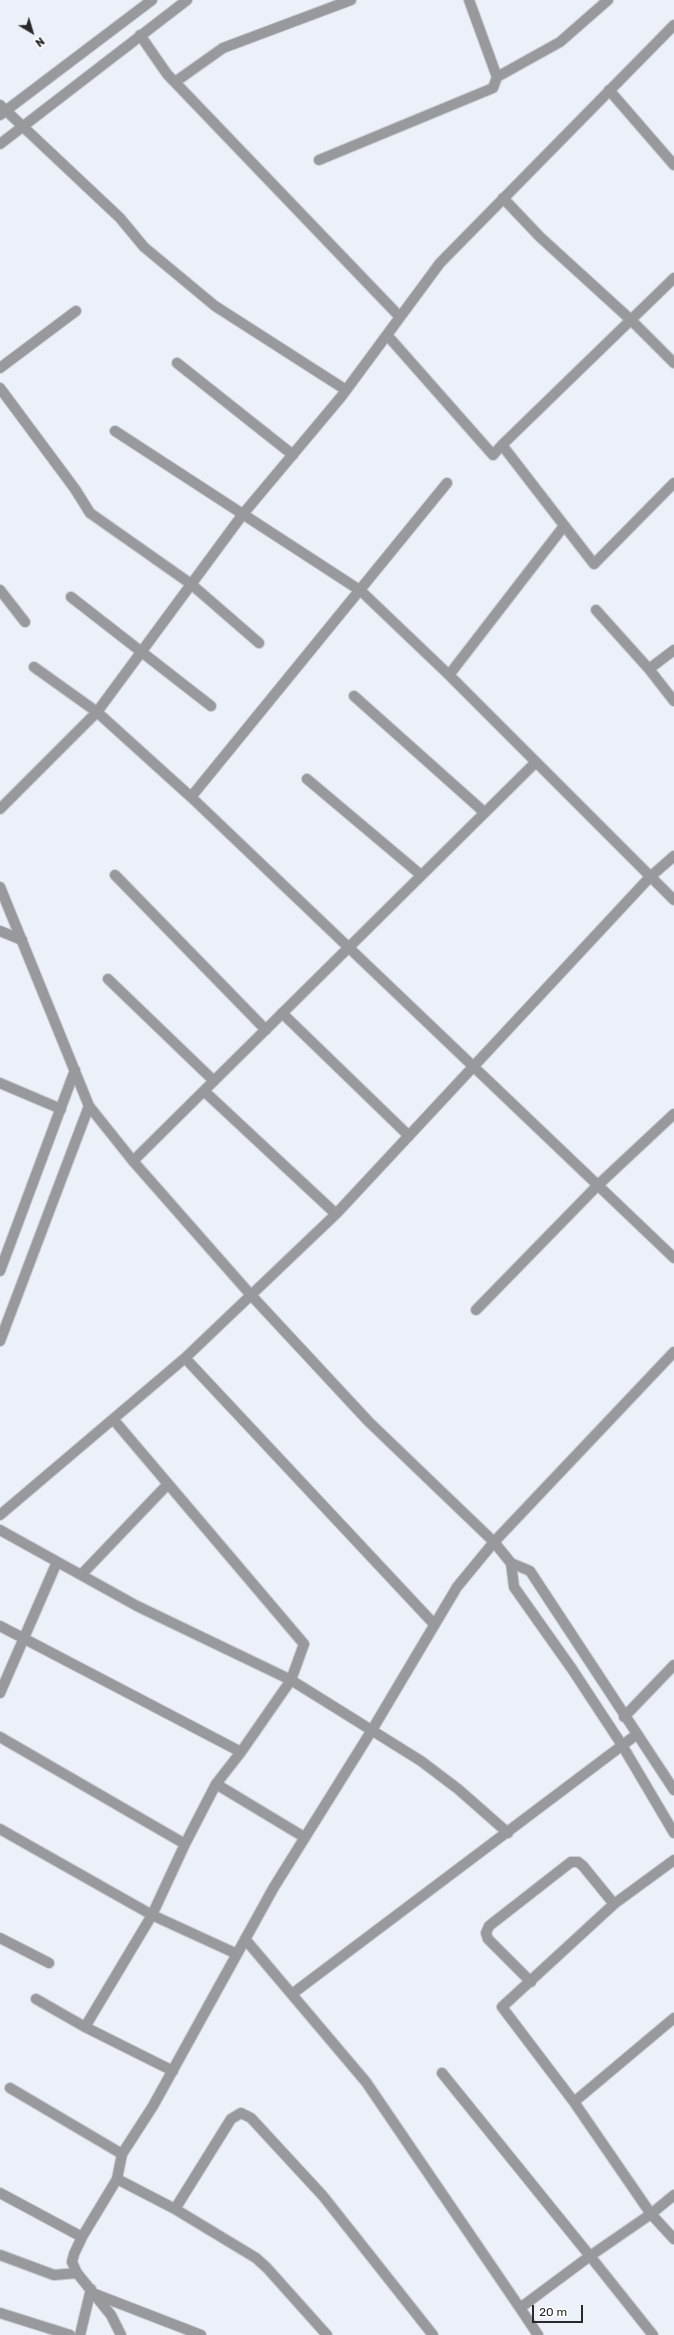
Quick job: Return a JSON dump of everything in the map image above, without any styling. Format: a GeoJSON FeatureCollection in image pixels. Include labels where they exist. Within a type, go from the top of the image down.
{"type":"FeatureCollection","features":[{"type":"Feature","properties":{"kind":"street"},"geometry":{"type":"LineString","coordinates":[[152,0],[2,110],[120,218],[144,247],[215,306],[346,390]]}},
{"type":"Feature","properties":{"kind":"street"},"geometry":{"type":"LineString","coordinates":[[0,144],[187,0]]}},
{"type":"Feature","properties":{"kind":"street"},"geometry":{"type":"LineString","coordinates":[[175,82],[223,48],[351,0]]}},
{"type":"Feature","properties":{"kind":"street"},"geometry":{"type":"LineString","coordinates":[[319,160],[490,91],[496,85],[497,77],[469,0]]}},
{"type":"Feature","properties":{"kind":"street"},"geometry":{"type":"LineString","coordinates":[[497,77],[560,42],[608,0]]}},
{"type":"Feature","properties":{"kind":"street"},"geometry":{"type":"LineString","coordinates":[[0,809],[96,712],[243,514],[346,390],[440,263],[674,25]]}},
{"type":"Feature","properties":{"kind":"street"},"geometry":{"type":"LineString","coordinates":[[140,35],[167,74],[400,317]]}},
{"type":"Feature","properties":{"kind":"street"},"geometry":{"type":"LineString","coordinates":[[609,90],[661,152],[674,165]]}},
{"type":"Feature","properties":{"kind":"street"},"geometry":{"type":"LineString","coordinates":[[503,198],[540,237],[631,320],[674,363]]}},
{"type":"Feature","properties":{"kind":"street"},"geometry":{"type":"LineString","coordinates":[[387,335],[493,455],[674,278]]}},
{"type":"Feature","properties":{"kind":"street"},"geometry":{"type":"LineString","coordinates":[[0,368],[76,311]]}},
{"type":"Feature","properties":{"kind":"street"},"geometry":{"type":"LineString","coordinates":[[177,363],[293,455]]}},
{"type":"Feature","properties":{"kind":"street"},"geometry":{"type":"LineString","coordinates":[[0,388],[75,489],[90,513],[192,584],[259,642]]}},
{"type":"Feature","properties":{"kind":"street"},"geometry":{"type":"LineString","coordinates":[[115,431],[361,592],[449,675],[674,900]]}},
{"type":"Feature","properties":{"kind":"street"},"geometry":{"type":"LineString","coordinates":[[502,445],[594,564],[674,483]]}},
{"type":"Feature","properties":{"kind":"street"},"geometry":{"type":"LineString","coordinates":[[191,797],[361,592],[447,483]]}},
{"type":"Feature","properties":{"kind":"street"},"geometry":{"type":"LineString","coordinates":[[449,675],[564,526]]}},
{"type":"Feature","properties":{"kind":"street"},"geometry":{"type":"LineString","coordinates":[[0,590],[25,622]]}},
{"type":"Feature","properties":{"kind":"street"},"geometry":{"type":"LineString","coordinates":[[71,597],[142,650],[211,706]]}},
{"type":"Feature","properties":{"kind":"street"},"geometry":{"type":"LineString","coordinates":[[596,610],[649,669],[674,700]]}},
{"type":"Feature","properties":{"kind":"street"},"geometry":{"type":"LineString","coordinates":[[649,669],[674,650]]}},
{"type":"Feature","properties":{"kind":"street"},"geometry":{"type":"LineString","coordinates":[[34,667],[96,712],[191,797],[349,946],[674,1258]]}},
{"type":"Feature","properties":{"kind":"street"},"geometry":{"type":"LineString","coordinates":[[354,696],[484,812]]}},
{"type":"Feature","properties":{"kind":"street"},"geometry":{"type":"LineString","coordinates":[[133,1161],[536,762]]}},
{"type":"Feature","properties":{"kind":"street"},"geometry":{"type":"LineString","coordinates":[[307,779],[421,875]]}},
{"type":"Feature","properties":{"kind":"street"},"geometry":{"type":"LineString","coordinates":[[0,1515],[185,1358],[250,1294],[336,1214],[650,877],[674,856]]}},
{"type":"Feature","properties":{"kind":"street"},"geometry":{"type":"LineString","coordinates":[[115,875],[266,1030]]}},
{"type":"Feature","properties":{"kind":"street"},"geometry":{"type":"LineString","coordinates":[[0,887],[89,1106],[133,1161],[250,1294],[369,1422],[494,1542],[511,1563],[530,1572],[624,1718],[674,1790]]}},
{"type":"Feature","properties":{"kind":"street"},"geometry":{"type":"LineString","coordinates":[[0,931],[22,940]]}},
{"type":"Feature","properties":{"kind":"street"},"geometry":{"type":"LineString","coordinates":[[108,979],[214,1080]]}},
{"type":"Feature","properties":{"kind":"street"},"geometry":{"type":"LineString","coordinates":[[282,1013],[409,1136]]}},
{"type":"Feature","properties":{"kind":"street"},"geometry":{"type":"LineString","coordinates":[[0,1271],[75,1070]]}},
{"type":"Feature","properties":{"kind":"street"},"geometry":{"type":"LineString","coordinates":[[0,1083],[61,1109]]}},
{"type":"Feature","properties":{"kind":"street"},"geometry":{"type":"LineString","coordinates":[[204,1091],[336,1214]]}},
{"type":"Feature","properties":{"kind":"street"},"geometry":{"type":"LineString","coordinates":[[0,1341],[89,1106]]}},
{"type":"Feature","properties":{"kind":"street"},"geometry":{"type":"LineString","coordinates":[[476,1310],[598,1185],[674,1114]]}},
{"type":"Feature","properties":{"kind":"street"},"geometry":{"type":"LineString","coordinates":[[121,2335],[111,2315],[77,2273],[72,2262],[82,2237],[117,2179],[122,2154],[153,2106],[245,1939],[304,1837],[372,1730],[457,1587],[494,1542],[674,1352]]}},
{"type":"Feature","properties":{"kind":"street"},"geometry":{"type":"LineString","coordinates":[[185,1358],[434,1624]]}},
{"type":"Feature","properties":{"kind":"street"},"geometry":{"type":"LineString","coordinates":[[85,2027],[152,1916],[185,1844],[216,1784],[241,1752],[291,1680],[304,1644],[113,1419]]}},
{"type":"Feature","properties":{"kind":"street"},"geometry":{"type":"LineString","coordinates":[[81,1575],[168,1484]]}},
{"type":"Feature","properties":{"kind":"street"},"geometry":{"type":"LineString","coordinates":[[0,1530],[137,1606],[291,1680],[421,1761],[458,1789],[508,1833]]}},
{"type":"Feature","properties":{"kind":"street"},"geometry":{"type":"LineString","coordinates":[[0,1693],[57,1562]]}},
{"type":"Feature","properties":{"kind":"street"},"geometry":{"type":"LineString","coordinates":[[511,1563],[514,1587],[572,1669],[622,1745],[674,1833]]}},
{"type":"Feature","properties":{"kind":"street"},"geometry":{"type":"LineString","coordinates":[[0,1626],[241,1752]]}},
{"type":"Feature","properties":{"kind":"street"},"geometry":{"type":"LineString","coordinates":[[624,1718],[674,1665]]}},
{"type":"Feature","properties":{"kind":"street"},"geometry":{"type":"LineString","coordinates":[[292,1994],[508,1833],[636,1735]]}},
{"type":"Feature","properties":{"kind":"street"},"geometry":{"type":"LineString","coordinates":[[0,1737],[185,1844]]}},
{"type":"Feature","properties":{"kind":"street"},"geometry":{"type":"LineString","coordinates":[[216,1784],[304,1837]]}},
{"type":"Feature","properties":{"kind":"street"},"geometry":{"type":"LineString","coordinates":[[0,1829],[152,1916],[237,1954]]}},
{"type":"Feature","properties":{"kind":"street"},"geometry":{"type":"LineString","coordinates":[[674,1860],[614,1904],[531,1982],[502,2007],[574,2102],[651,2214],[674,2239]]}},
{"type":"Feature","properties":{"kind":"street"},"geometry":{"type":"LineString","coordinates":[[531,1982],[488,1939],[486,1933],[489,1926],[571,1862],[578,1862],[583,1866],[614,1904]]}},
{"type":"Feature","properties":{"kind":"street"},"geometry":{"type":"LineString","coordinates":[[0,1938],[49,1963]]}},
{"type":"Feature","properties":{"kind":"street"},"geometry":{"type":"LineString","coordinates":[[245,1939],[366,2082],[538,2335]]}},
{"type":"Feature","properties":{"kind":"street"},"geometry":{"type":"LineString","coordinates":[[36,1999],[85,2027],[173,2071]]}},
{"type":"Feature","properties":{"kind":"street"},"geometry":{"type":"LineString","coordinates":[[574,2102],[674,2018]]}},
{"type":"Feature","properties":{"kind":"street"},"geometry":{"type":"LineString","coordinates":[[442,2073],[653,2335]]}},
{"type":"Feature","properties":{"kind":"street"},"geometry":{"type":"LineString","coordinates":[[10,2088],[122,2154]]}},
{"type":"Feature","properties":{"kind":"street"},"geometry":{"type":"LineString","coordinates":[[175,2209],[231,2119],[241,2113],[246,2115],[323,2196],[433,2335]]}},
{"type":"Feature","properties":{"kind":"street"},"geometry":{"type":"LineString","coordinates":[[117,2179],[175,2209],[256,2258],[327,2335]]}},
{"type":"Feature","properties":{"kind":"street"},"geometry":{"type":"LineString","coordinates":[[0,2193],[82,2237]]}},
{"type":"Feature","properties":{"kind":"street"},"geometry":{"type":"LineString","coordinates":[[520,2308],[590,2256],[651,2214],[674,2195]]}},
{"type":"Feature","properties":{"kind":"street"},"geometry":{"type":"LineString","coordinates":[[0,2255],[54,2275],[77,2273]]}},
{"type":"Feature","properties":{"kind":"street"},"geometry":{"type":"LineString","coordinates":[[80,2335],[93,2291]]}},
{"type":"Feature","properties":{"kind":"street"},"geometry":{"type":"LineString","coordinates":[[93,2291],[201,2335]]}},
{"type":"Feature","properties":{"kind":"street"},"geometry":{"type":"LineString","coordinates":[[0,2313],[70,2335]]}}]}
